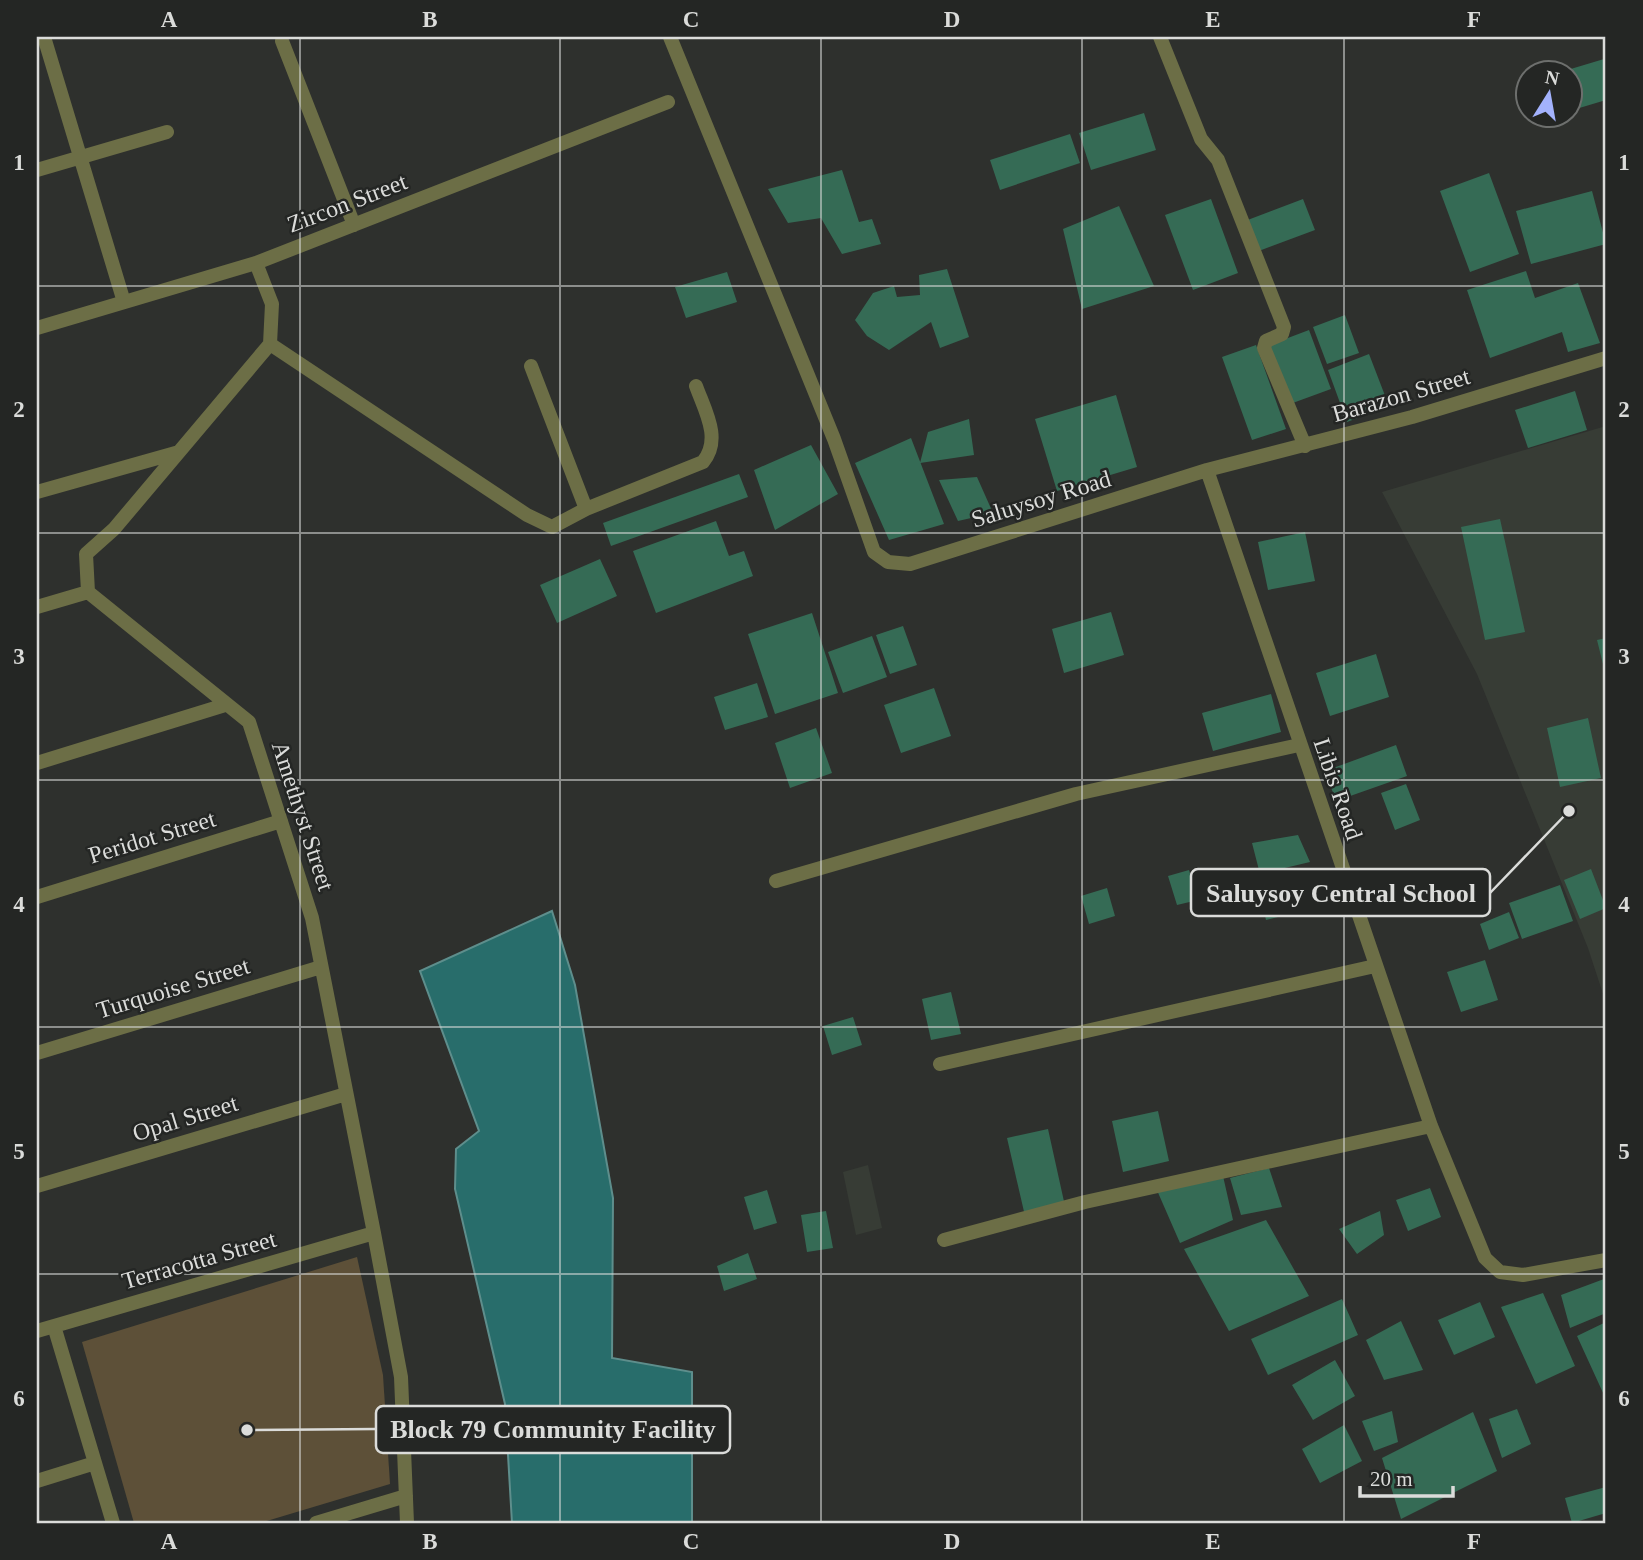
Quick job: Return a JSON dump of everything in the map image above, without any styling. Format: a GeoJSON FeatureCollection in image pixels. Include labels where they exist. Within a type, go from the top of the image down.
{"type":"FeatureCollection","features":[{"type":"Feature","properties":{"kind":"street"},"geometry":{"type":"LineString","coordinates":[[44,37],[124,302]]}},
{"type":"Feature","properties":{"kind":"street","name":"Saluysoy Road"},"geometry":{"type":"LineString","coordinates":[[670,37],[834,439],[874,552],[888,562],[909,564],[1207,470]]}},
{"type":"Feature","properties":{"kind":"street"},"geometry":{"type":"LineString","coordinates":[[1160,37],[1201,139],[1218,160],[1284,327],[1282,334],[1266,341],[1264,348],[1305,446]]}},
{"type":"Feature","properties":{"kind":"street"},"geometry":{"type":"LineString","coordinates":[[282,41],[354,225]]}},
{"type":"Feature","properties":{"kind":"street","name":"Zircon Street"},"geometry":{"type":"LineString","coordinates":[[37,328],[256,263],[668,102]]}},
{"type":"Feature","properties":{"kind":"street"},"geometry":{"type":"LineString","coordinates":[[37,170],[167,132]]}},
{"type":"Feature","properties":{"kind":"street"},"geometry":{"type":"LineString","coordinates":[[37,607],[88,592],[86,554],[114,529],[270,344],[272,304],[256,263]]}},
{"type":"Feature","properties":{"kind":"street"},"geometry":{"type":"LineString","coordinates":[[270,344],[527,515],[552,527],[586,509],[703,462],[712,451],[713,435],[696,386]]}},
{"type":"Feature","properties":{"kind":"street","name":"Barazon Street"},"geometry":{"type":"LineString","coordinates":[[1207,470],[1305,446],[1606,358]]}},
{"type":"Feature","properties":{"kind":"street"},"geometry":{"type":"LineString","coordinates":[[531,366],[586,509]]}},
{"type":"Feature","properties":{"kind":"street"},"geometry":{"type":"LineString","coordinates":[[37,492],[179,452]]}},
{"type":"Feature","properties":{"kind":"street","name":"Libis Road"},"geometry":{"type":"LineString","coordinates":[[1207,470],[1431,1126],[1485,1258],[1500,1272],[1523,1275],[1606,1260]]}},
{"type":"Feature","properties":{"kind":"street","name":"Amethyst Street"},"geometry":{"type":"LineString","coordinates":[[88,592],[249,722],[312,918],[401,1377],[407,1523]]}},
{"type":"Feature","properties":{"kind":"street"},"geometry":{"type":"LineString","coordinates":[[37,763],[225,705]]}},
{"type":"Feature","properties":{"kind":"street"},"geometry":{"type":"LineString","coordinates":[[776,881],[1076,794],[1299,745]]}},
{"type":"Feature","properties":{"kind":"street","name":"Peridot Street"},"geometry":{"type":"LineString","coordinates":[[37,897],[281,821]]}},
{"type":"Feature","properties":{"kind":"street","name":"Turquoise Street"},"geometry":{"type":"LineString","coordinates":[[37,1053],[321,967]]}},
{"type":"Feature","properties":{"kind":"street"},"geometry":{"type":"LineString","coordinates":[[940,1064],[1376,967]]}},
{"type":"Feature","properties":{"kind":"street","name":"Opal Street"},"geometry":{"type":"LineString","coordinates":[[37,1186],[346,1094]]}},
{"type":"Feature","properties":{"kind":"street"},"geometry":{"type":"LineString","coordinates":[[944,1240],[1085,1202],[1431,1126]]}},
{"type":"Feature","properties":{"kind":"street","name":"Terracotta Street"},"geometry":{"type":"LineString","coordinates":[[37,1331],[374,1233]]}},
{"type":"Feature","properties":{"kind":"street"},"geometry":{"type":"LineString","coordinates":[[54,1326],[113,1523]]}},
{"type":"Feature","properties":{"kind":"street"},"geometry":{"type":"LineString","coordinates":[[37,1481],[95,1463]]}},
{"type":"Feature","properties":{"kind":"street"},"geometry":{"type":"LineString","coordinates":[[316,1523],[406,1496]]}},
{"type":"Feature","properties":{"kind":"shaded area"},"geometry":{"type":"Polygon","coordinates":[[[1606,426],[1606,1003],[1588,948],[1477,674],[1382,492],[1606,426]]]}},
{"type":"Feature","properties":{"kind":"shaded area"},"geometry":{"type":"Polygon","coordinates":[[[868,1165],[882,1228],[856,1235],[843,1172],[868,1165]]]}},
{"type":"Feature","properties":{"kind":"shaded area"},"geometry":{"type":"Polygon","coordinates":[[[357,1257],[383,1375],[390,1484],[260,1523],[134,1523],[82,1342],[357,1257]]]}},
{"type":"Feature","properties":{"kind":"water"},"geometry":{"type":"Polygon","coordinates":[[[552,911],[575,985],[613,1198],[612,1358],[692,1372],[692,1523],[512,1523],[505,1404],[455,1189],[456,1149],[479,1131],[420,971],[552,911]]]}},
{"type":"Feature","properties":{"kind":"building"},"geometry":{"type":"Polygon","coordinates":[[[1604,59],[1606,100],[1584,107],[1584,65],[1604,59]]]}},
{"type":"Feature","properties":{"kind":"building"},"geometry":{"type":"Polygon","coordinates":[[[1144,113],[1156,150],[1091,170],[1079,133],[1144,113]]]}},
{"type":"Feature","properties":{"kind":"building"},"geometry":{"type":"Polygon","coordinates":[[[1070,134],[1080,163],[1000,190],[990,160],[1070,134]]]}},
{"type":"Feature","properties":{"kind":"building"},"geometry":{"type":"Polygon","coordinates":[[[842,170],[859,222],[872,219],[881,244],[842,254],[821,218],[788,223],[768,189],[842,170]]]}},
{"type":"Feature","properties":{"kind":"building"},"geometry":{"type":"Polygon","coordinates":[[[1489,173],[1519,254],[1470,272],[1440,191],[1489,173]]]}},
{"type":"Feature","properties":{"kind":"building"},"geometry":{"type":"Polygon","coordinates":[[[1592,191],[1606,244],[1531,264],[1516,211],[1592,191]]]}},
{"type":"Feature","properties":{"kind":"building"},"geometry":{"type":"Polygon","coordinates":[[[1211,199],[1238,273],[1193,290],[1165,215],[1211,199]]]}},
{"type":"Feature","properties":{"kind":"building"},"geometry":{"type":"Polygon","coordinates":[[[1303,199],[1315,230],[1256,252],[1245,221],[1303,199]]]}},
{"type":"Feature","properties":{"kind":"building"},"geometry":{"type":"Polygon","coordinates":[[[1119,206],[1154,286],[1082,309],[1063,229],[1119,206]]]}},
{"type":"Feature","properties":{"kind":"building"},"geometry":{"type":"Polygon","coordinates":[[[947,269],[969,337],[940,348],[931,322],[889,350],[867,336],[855,320],[873,293],[894,286],[897,297],[920,295],[919,275],[947,269]]]}},
{"type":"Feature","properties":{"kind":"building"},"geometry":{"type":"Polygon","coordinates":[[[1526,271],[1535,298],[1578,283],[1600,343],[1568,352],[1562,332],[1490,358],[1467,290],[1526,271]]]}},
{"type":"Feature","properties":{"kind":"building"},"geometry":{"type":"Polygon","coordinates":[[[727,272],[737,302],[686,318],[675,287],[727,272]]]}},
{"type":"Feature","properties":{"kind":"building"},"geometry":{"type":"Polygon","coordinates":[[[1345,315],[1359,353],[1327,364],[1313,327],[1345,315]]]}},
{"type":"Feature","properties":{"kind":"building"},"geometry":{"type":"Polygon","coordinates":[[[1309,330],[1331,389],[1290,404],[1267,346],[1309,330]]]}},
{"type":"Feature","properties":{"kind":"building"},"geometry":{"type":"Polygon","coordinates":[[[1256,345],[1286,429],[1252,440],[1222,357],[1256,345]]]}},
{"type":"Feature","properties":{"kind":"building"},"geometry":{"type":"Polygon","coordinates":[[[1369,354],[1389,406],[1347,422],[1328,370],[1369,354]]]}},
{"type":"Feature","properties":{"kind":"building"},"geometry":{"type":"Polygon","coordinates":[[[1575,391],[1587,430],[1528,448],[1515,410],[1575,391]]]}},
{"type":"Feature","properties":{"kind":"building"},"geometry":{"type":"Polygon","coordinates":[[[1116,395],[1137,467],[1057,491],[1035,419],[1116,395]]]}},
{"type":"Feature","properties":{"kind":"building"},"geometry":{"type":"Polygon","coordinates":[[[969,419],[974,455],[920,463],[928,432],[969,419]]]}},
{"type":"Feature","properties":{"kind":"building"},"geometry":{"type":"Polygon","coordinates":[[[911,438],[944,524],[889,540],[855,463],[911,438]]]}},
{"type":"Feature","properties":{"kind":"building"},"geometry":{"type":"Polygon","coordinates":[[[811,445],[838,494],[775,530],[754,470],[811,445]]]}},
{"type":"Feature","properties":{"kind":"building"},"geometry":{"type":"Polygon","coordinates":[[[739,474],[748,497],[611,546],[603,523],[739,474]]]}},
{"type":"Feature","properties":{"kind":"building"},"geometry":{"type":"Polygon","coordinates":[[[977,477],[993,513],[958,521],[939,480],[977,477]]]}},
{"type":"Feature","properties":{"kind":"building"},"geometry":{"type":"Polygon","coordinates":[[[1500,519],[1525,632],[1485,640],[1461,527],[1500,519]]]}},
{"type":"Feature","properties":{"kind":"building"},"geometry":{"type":"Polygon","coordinates":[[[716,521],[729,556],[744,551],[753,576],[656,613],[633,551],[716,521]]]}},
{"type":"Feature","properties":{"kind":"building"},"geometry":{"type":"Polygon","coordinates":[[[1305,532],[1315,581],[1268,590],[1258,542],[1305,532]]]}},
{"type":"Feature","properties":{"kind":"building"},"geometry":{"type":"Polygon","coordinates":[[[600,559],[617,596],[557,623],[540,585],[600,559]]]}},
{"type":"Feature","properties":{"kind":"building"},"geometry":{"type":"Polygon","coordinates":[[[1111,612],[1124,655],[1064,673],[1052,629],[1111,612]]]}},
{"type":"Feature","properties":{"kind":"building"},"geometry":{"type":"Polygon","coordinates":[[[812,613],[838,693],[775,714],[748,634],[812,613]]]}},
{"type":"Feature","properties":{"kind":"building"},"geometry":{"type":"Polygon","coordinates":[[[903,626],[917,665],[890,674],[876,635],[903,626]]]}},
{"type":"Feature","properties":{"kind":"building"},"geometry":{"type":"Polygon","coordinates":[[[872,636],[887,677],[843,693],[828,652],[872,636]]]}},
{"type":"Feature","properties":{"kind":"building"},"geometry":{"type":"Polygon","coordinates":[[[1606,638],[1606,672],[1605,672],[1597,640],[1606,638]]]}},
{"type":"Feature","properties":{"kind":"building"},"geometry":{"type":"Polygon","coordinates":[[[1376,654],[1389,697],[1330,716],[1316,673],[1376,654]]]}},
{"type":"Feature","properties":{"kind":"building"},"geometry":{"type":"Polygon","coordinates":[[[757,683],[768,717],[725,730],[714,697],[757,683]]]}},
{"type":"Feature","properties":{"kind":"building"},"geometry":{"type":"Polygon","coordinates":[[[934,688],[951,736],[901,753],[884,705],[934,688]]]}},
{"type":"Feature","properties":{"kind":"building"},"geometry":{"type":"Polygon","coordinates":[[[1271,694],[1281,732],[1213,751],[1202,713],[1271,694]]]}},
{"type":"Feature","properties":{"kind":"building"},"geometry":{"type":"Polygon","coordinates":[[[1588,718],[1601,778],[1560,787],[1547,728],[1588,718]]]}},
{"type":"Feature","properties":{"kind":"building"},"geometry":{"type":"Polygon","coordinates":[[[816,728],[832,773],[790,788],[775,743],[816,728]]]}},
{"type":"Feature","properties":{"kind":"building"},"geometry":{"type":"Polygon","coordinates":[[[1396,745],[1407,776],[1336,801],[1325,771],[1396,745]]]}},
{"type":"Feature","properties":{"kind":"building"},"geometry":{"type":"Polygon","coordinates":[[[1406,784],[1420,820],[1395,830],[1381,793],[1406,784]]]}},
{"type":"Feature","properties":{"kind":"building"},"geometry":{"type":"Polygon","coordinates":[[[1298,835],[1310,862],[1260,874],[1252,843],[1298,835]]]}},
{"type":"Feature","properties":{"kind":"building"},"geometry":{"type":"Polygon","coordinates":[[[1591,869],[1606,908],[1580,919],[1564,880],[1591,869]]]}},
{"type":"Feature","properties":{"kind":"building"},"geometry":{"type":"Polygon","coordinates":[[[1189,870],[1198,900],[1177,905],[1168,876],[1189,870]]]}},
{"type":"Feature","properties":{"kind":"building"},"geometry":{"type":"Polygon","coordinates":[[[1313,873],[1322,906],[1266,920],[1258,886],[1313,873]]]}},
{"type":"Feature","properties":{"kind":"building"},"geometry":{"type":"Polygon","coordinates":[[[1560,885],[1573,921],[1522,939],[1509,903],[1560,885]]]}},
{"type":"Feature","properties":{"kind":"building"},"geometry":{"type":"Polygon","coordinates":[[[1107,888],[1115,916],[1089,924],[1081,896],[1107,888]]]}},
{"type":"Feature","properties":{"kind":"building"},"geometry":{"type":"Polygon","coordinates":[[[1509,912],[1519,938],[1489,950],[1480,924],[1509,912]]]}},
{"type":"Feature","properties":{"kind":"building"},"geometry":{"type":"Polygon","coordinates":[[[1485,960],[1498,1000],[1461,1012],[1447,972],[1485,960]]]}},
{"type":"Feature","properties":{"kind":"building"},"geometry":{"type":"Polygon","coordinates":[[[951,992],[961,1034],[931,1040],[922,999],[951,992]]]}},
{"type":"Feature","properties":{"kind":"building"},"geometry":{"type":"Polygon","coordinates":[[[853,1017],[862,1045],[832,1055],[823,1026],[853,1017]]]}},
{"type":"Feature","properties":{"kind":"building"},"geometry":{"type":"Polygon","coordinates":[[[1158,1111],[1169,1161],[1123,1172],[1112,1121],[1158,1111]]]}},
{"type":"Feature","properties":{"kind":"building"},"geometry":{"type":"Polygon","coordinates":[[[1048,1129],[1065,1206],[1025,1216],[1007,1138],[1048,1129]]]}},
{"type":"Feature","properties":{"kind":"building"},"geometry":{"type":"Polygon","coordinates":[[[1269,1168],[1282,1207],[1241,1215],[1230,1178],[1269,1168]]]}},
{"type":"Feature","properties":{"kind":"building"},"geometry":{"type":"Polygon","coordinates":[[[1223,1176],[1233,1220],[1180,1243],[1156,1188],[1223,1176]]]}},
{"type":"Feature","properties":{"kind":"building"},"geometry":{"type":"Polygon","coordinates":[[[1430,1188],[1441,1217],[1408,1231],[1396,1200],[1430,1188]]]}},
{"type":"Feature","properties":{"kind":"building"},"geometry":{"type":"Polygon","coordinates":[[[767,1190],[777,1223],[754,1230],[744,1197],[767,1190]]]}},
{"type":"Feature","properties":{"kind":"building"},"geometry":{"type":"Polygon","coordinates":[[[826,1211],[833,1248],[807,1252],[801,1215],[826,1211]]]}},
{"type":"Feature","properties":{"kind":"building"},"geometry":{"type":"Polygon","coordinates":[[[1380,1211],[1384,1235],[1357,1254],[1339,1229],[1380,1211]]]}},
{"type":"Feature","properties":{"kind":"building"},"geometry":{"type":"Polygon","coordinates":[[[1266,1220],[1309,1296],[1229,1331],[1184,1249],[1266,1220]]]}},
{"type":"Feature","properties":{"kind":"building"},"geometry":{"type":"Polygon","coordinates":[[[748,1253],[757,1279],[724,1291],[717,1266],[748,1253]]]}},
{"type":"Feature","properties":{"kind":"building"},"geometry":{"type":"Polygon","coordinates":[[[1604,1279],[1606,1313],[1570,1328],[1561,1295],[1604,1279]]]}},
{"type":"Feature","properties":{"kind":"building"},"geometry":{"type":"Polygon","coordinates":[[[1543,1293],[1575,1366],[1536,1384],[1501,1307],[1543,1293]]]}},
{"type":"Feature","properties":{"kind":"building"},"geometry":{"type":"Polygon","coordinates":[[[1342,1299],[1358,1335],[1268,1375],[1251,1339],[1342,1299]]]}},
{"type":"Feature","properties":{"kind":"building"},"geometry":{"type":"Polygon","coordinates":[[[1480,1302],[1495,1337],[1454,1355],[1438,1320],[1480,1302]]]}},
{"type":"Feature","properties":{"kind":"building"},"geometry":{"type":"Polygon","coordinates":[[[1401,1321],[1423,1370],[1384,1380],[1366,1340],[1401,1321]]]}},
{"type":"Feature","properties":{"kind":"building"},"geometry":{"type":"Polygon","coordinates":[[[1606,1322],[1606,1394],[1604,1395],[1577,1336],[1606,1322]]]}},
{"type":"Feature","properties":{"kind":"building"},"geometry":{"type":"Polygon","coordinates":[[[1335,1360],[1355,1396],[1313,1420],[1292,1385],[1335,1360]]]}},
{"type":"Feature","properties":{"kind":"building"},"geometry":{"type":"Polygon","coordinates":[[[1517,1409],[1531,1444],[1502,1458],[1489,1419],[1517,1409]]]}},
{"type":"Feature","properties":{"kind":"building"},"geometry":{"type":"Polygon","coordinates":[[[1392,1411],[1398,1442],[1374,1451],[1362,1421],[1392,1411]]]}},
{"type":"Feature","properties":{"kind":"building"},"geometry":{"type":"Polygon","coordinates":[[[1473,1412],[1497,1471],[1401,1519],[1382,1458],[1473,1412]]]}},
{"type":"Feature","properties":{"kind":"building"},"geometry":{"type":"Polygon","coordinates":[[[1344,1425],[1362,1461],[1320,1483],[1302,1449],[1344,1425]]]}},
{"type":"Feature","properties":{"kind":"building"},"geometry":{"type":"Polygon","coordinates":[[[1606,1487],[1606,1513],[1572,1523],[1565,1498],[1606,1487]]]}},
{"type":"Feature","properties":{"kind":"place","name":"Saluysoy Central School"},"geometry":{"type":"Point","coordinates":[1569,811]}},
{"type":"Feature","properties":{"kind":"place","name":"Block 79 Community Facility"},"geometry":{"type":"Point","coordinates":[247,1430]}}]}
